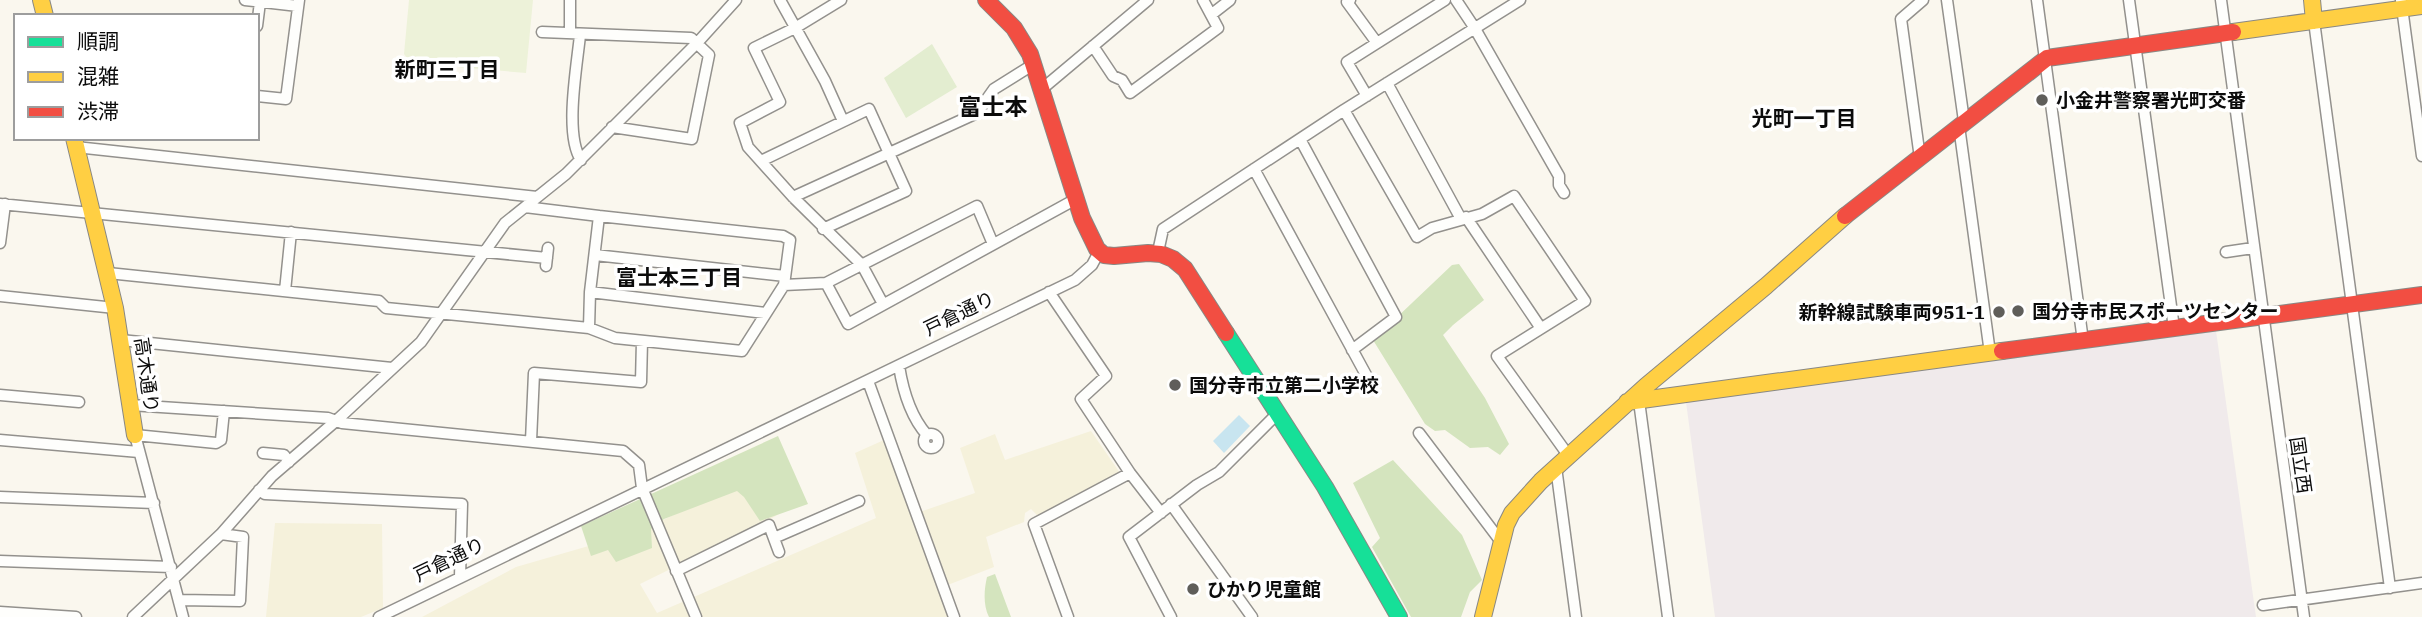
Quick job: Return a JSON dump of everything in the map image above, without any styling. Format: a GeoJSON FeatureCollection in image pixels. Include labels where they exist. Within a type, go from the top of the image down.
{"type":"FeatureCollection","features":[{"type":"Feature","properties":{"kind":"street"},"geometry":{"type":"LineString","coordinates":[[245,0],[299,3],[286,99],[259,96]]}},
{"type":"Feature","properties":{"kind":"street"},"geometry":{"type":"LineString","coordinates":[[570,0],[575,34],[572,130],[575,151],[581,160]]}},
{"type":"Feature","properties":{"kind":"street"},"geometry":{"type":"LineString","coordinates":[[133,617],[172,572],[221,534],[259,490],[289,461],[421,341],[505,223],[581,160],[698,43],[736,0]]}},
{"type":"Feature","properties":{"kind":"street"},"geometry":{"type":"LineString","coordinates":[[780,0],[844,121]]}},
{"type":"Feature","properties":{"kind":"street"},"geometry":{"type":"LineString","coordinates":[[841,0],[754,48],[780,103],[740,123],[748,147],[823,229],[862,265],[883,304]]}},
{"type":"Feature","properties":{"kind":"street"},"geometry":{"type":"LineString","coordinates":[[986,0],[1023,39],[1034,64],[1089,236],[1099,253],[1118,256],[1158,253],[1175,259],[1185,269],[1325,486],[1399,617]]}},
{"type":"Feature","properties":{"kind":"street"},"geometry":{"type":"LineString","coordinates":[[1042,89],[1148,0]]}},
{"type":"Feature","properties":{"kind":"street"},"geometry":{"type":"LineString","coordinates":[[1093,46],[1113,76],[1122,80],[1130,93],[1218,28],[1203,0]]}},
{"type":"Feature","properties":{"kind":"street"},"geometry":{"type":"LineString","coordinates":[[1212,14],[1230,0]]}},
{"type":"Feature","properties":{"kind":"street"},"geometry":{"type":"LineString","coordinates":[[1350,0],[1347,2],[1377,43]]}},
{"type":"Feature","properties":{"kind":"street"},"geometry":{"type":"LineString","coordinates":[[1367,96],[1347,62],[1445,0]]}},
{"type":"Feature","properties":{"kind":"street"},"geometry":{"type":"LineString","coordinates":[[1456,0],[1559,176],[1559,185],[1564,193]]}},
{"type":"Feature","properties":{"kind":"street"},"geometry":{"type":"LineString","coordinates":[[1158,253],[1163,229],[1344,110],[1520,0]]}},
{"type":"Feature","properties":{"kind":"street"},"geometry":{"type":"LineString","coordinates":[[1920,158],[1901,19],[1923,0]]}},
{"type":"Feature","properties":{"kind":"street"},"geometry":{"type":"LineString","coordinates":[[1947,0],[1990,354]]}},
{"type":"Feature","properties":{"kind":"street"},"geometry":{"type":"LineString","coordinates":[[2037,0],[2047,58],[2083,341]]}},
{"type":"Feature","properties":{"kind":"street"},"geometry":{"type":"LineString","coordinates":[[2129,0],[2174,328]]}},
{"type":"Feature","properties":{"kind":"street","name":"国立西"},"geometry":{"type":"LineString","coordinates":[[2221,0],[2304,617]]}},
{"type":"Feature","properties":{"kind":"street"},"geometry":{"type":"LineString","coordinates":[[2312,0],[2390,588]]}},
{"type":"Feature","properties":{"kind":"street"},"geometry":{"type":"LineString","coordinates":[[258,14],[260,2]]}},
{"type":"Feature","properties":{"kind":"street"},"geometry":{"type":"LineString","coordinates":[[2402,4],[2422,156]]}},
{"type":"Feature","properties":{"kind":"street"},"geometry":{"type":"LineString","coordinates":[[1483,617],[1512,513],[1556,467],[1843,217],[2047,58],[2314,21],[2402,4],[2422,6]]}},
{"type":"Feature","properties":{"kind":"street"},"geometry":{"type":"LineString","coordinates":[[542,32],[691,38],[709,55],[692,139],[612,127]]}},
{"type":"Feature","properties":{"kind":"street"},"geometry":{"type":"LineString","coordinates":[[793,197],[976,113],[994,89],[1034,64]]}},
{"type":"Feature","properties":{"kind":"street"},"geometry":{"type":"LineString","coordinates":[[1388,83],[1463,218],[1540,327]]}},
{"type":"Feature","properties":{"kind":"street"},"geometry":{"type":"LineString","coordinates":[[761,161],[869,109],[906,191],[823,229]]}},
{"type":"Feature","properties":{"kind":"street"},"geometry":{"type":"LineString","coordinates":[[1344,110],[1417,237],[1432,228],[1482,214],[1514,196],[1584,300],[1497,356],[1569,455]]}},
{"type":"Feature","properties":{"kind":"street"},"geometry":{"type":"LineString","coordinates":[[1300,139],[1396,317],[1352,350]]}},
{"type":"Feature","properties":{"kind":"street"},"geometry":{"type":"LineString","coordinates":[[75,143],[537,197]]}},
{"type":"Feature","properties":{"kind":"street","name":"高木通り"},"geometry":{"type":"LineString","coordinates":[[75,143],[108,273],[135,435],[183,617]]}},
{"type":"Feature","properties":{"kind":"street"},"geometry":{"type":"LineString","coordinates":[[1254,169],[1371,384]]}},
{"type":"Feature","properties":{"kind":"street"},"geometry":{"type":"LineString","coordinates":[[826,283],[848,324],[1076,199]]}},
{"type":"Feature","properties":{"kind":"street"},"geometry":{"type":"LineString","coordinates":[[0,243],[2,204],[547,257]]}},
{"type":"Feature","properties":{"kind":"street"},"geometry":{"type":"LineString","coordinates":[[594,255],[785,281],[826,283],[977,206],[993,244]]}},
{"type":"Feature","properties":{"kind":"street"},"geometry":{"type":"LineString","coordinates":[[108,273],[379,301],[386,308],[589,328],[615,338],[742,351],[785,281],[790,240],[783,236],[525,207]]}},
{"type":"Feature","properties":{"kind":"street"},"geometry":{"type":"LineString","coordinates":[[589,328],[590,292],[599,216]]}},
{"type":"Feature","properties":{"kind":"street"},"geometry":{"type":"LineString","coordinates":[[285,291],[291,232]]}},
{"type":"Feature","properties":{"kind":"street"},"geometry":{"type":"LineString","coordinates":[[2226,252],[2253,248]]}},
{"type":"Feature","properties":{"kind":"street","name":"戸倉通り"},"geometry":{"type":"LineString","coordinates":[[379,617],[1049,292],[1083,274],[1099,253]]}},
{"type":"Feature","properties":{"kind":"street"},"geometry":{"type":"LineString","coordinates":[[590,292],[765,313]]}},
{"type":"Feature","properties":{"kind":"street"},"geometry":{"type":"LineString","coordinates":[[1049,292],[1107,376],[1081,399],[1130,473],[1161,513]]}},
{"type":"Feature","properties":{"kind":"street"},"geometry":{"type":"LineString","coordinates":[[1633,402],[2422,295]]}},
{"type":"Feature","properties":{"kind":"street"},"geometry":{"type":"LineString","coordinates":[[0,296],[115,308]]}},
{"type":"Feature","properties":{"kind":"street"},"geometry":{"type":"LineString","coordinates":[[121,340],[392,368]]}},
{"type":"Feature","properties":{"kind":"street"},"geometry":{"type":"LineString","coordinates":[[531,441],[534,373],[641,382],[642,341]]}},
{"type":"Feature","properties":{"kind":"street"},"geometry":{"type":"LineString","coordinates":[[899,366],[913,415],[927,435]]}},
{"type":"Feature","properties":{"kind":"street"},"geometry":{"type":"LineString","coordinates":[[868,381],[954,617]]}},
{"type":"Feature","properties":{"kind":"street"},"geometry":{"type":"LineString","coordinates":[[0,395],[79,402]]}},
{"type":"Feature","properties":{"kind":"street"},"geometry":{"type":"LineString","coordinates":[[1633,402],[1668,617]]}},
{"type":"Feature","properties":{"kind":"street"},"geometry":{"type":"LineString","coordinates":[[130,405],[337,420],[342,423],[623,451],[639,465],[642,488],[696,617]]}},
{"type":"Feature","properties":{"kind":"street"},"geometry":{"type":"LineString","coordinates":[[135,435],[216,443],[221,440],[224,411]]}},
{"type":"Feature","properties":{"kind":"street"},"geometry":{"type":"LineString","coordinates":[[1171,617],[1129,537],[1196,485],[1219,472],[1277,414]]}},
{"type":"Feature","properties":{"kind":"street"},"geometry":{"type":"LineString","coordinates":[[1419,433],[1502,542]]}},
{"type":"Feature","properties":{"kind":"street"},"geometry":{"type":"LineString","coordinates":[[0,440],[139,452]]}},
{"type":"Feature","properties":{"kind":"street"},"geometry":{"type":"LineString","coordinates":[[263,453],[284,455],[289,461]]}},
{"type":"Feature","properties":{"kind":"street"},"geometry":{"type":"LineString","coordinates":[[1556,467],[1576,617]]}},
{"type":"Feature","properties":{"kind":"street"},"geometry":{"type":"LineString","coordinates":[[1068,617],[1034,524],[1130,473]]}},
{"type":"Feature","properties":{"kind":"street"},"geometry":{"type":"LineString","coordinates":[[259,490],[265,494],[462,505],[460,577]]}},
{"type":"Feature","properties":{"kind":"street"},"geometry":{"type":"LineString","coordinates":[[0,497],[154,503]]}},
{"type":"Feature","properties":{"kind":"street"},"geometry":{"type":"LineString","coordinates":[[774,538],[859,501]]}},
{"type":"Feature","properties":{"kind":"street"},"geometry":{"type":"LineString","coordinates":[[1171,504],[1252,617]]}},
{"type":"Feature","properties":{"kind":"street"},"geometry":{"type":"LineString","coordinates":[[676,570],[769,525],[779,552]]}},
{"type":"Feature","properties":{"kind":"street"},"geometry":{"type":"LineString","coordinates":[[180,600],[240,601],[243,537],[221,534]]}},
{"type":"Feature","properties":{"kind":"street"},"geometry":{"type":"LineString","coordinates":[[0,561],[172,572]]}},
{"type":"Feature","properties":{"kind":"street"},"geometry":{"type":"LineString","coordinates":[[2263,605],[2422,583]]}},
{"type":"Feature","properties":{"kind":"street"},"geometry":{"type":"LineString","coordinates":[[0,612],[76,617]]}},
{"type":"Feature","properties":{"kind":"shaded area"},"geometry":{"type":"Polygon","coordinates":[[[2216,331],[2256,617],[1715,617],[1686,402],[2216,331]]]}},
{"type":"Feature","properties":{"kind":"shaded area"},"geometry":{"type":"Polygon","coordinates":[[[1091,431],[1120,473],[1038,516],[1031,509],[1025,513],[1024,522],[986,537],[994,567],[940,588],[949,617],[422,617],[516,567],[637,532],[788,462],[802,500],[764,523],[640,584],[657,613],[876,518],[855,453],[884,440],[911,515],[975,493],[960,448],[995,434],[1005,460],[1091,431]]]}},
{"type":"Feature","properties":{"kind":"shaded area"},"geometry":{"type":"Polygon","coordinates":[[[275,523],[382,524],[383,608],[361,617],[266,617],[275,523]]]}},
{"type":"Feature","properties":{"kind":"green space"},"geometry":{"type":"Polygon","coordinates":[[[409,0],[533,0],[526,73],[411,63],[404,54],[409,0]]]}},
{"type":"Feature","properties":{"kind":"green space"},"geometry":{"type":"Polygon","coordinates":[[[932,44],[957,87],[906,118],[884,78],[932,44]]]}},
{"type":"Feature","properties":{"kind":"green space"},"geometry":{"type":"Polygon","coordinates":[[[1459,264],[1484,300],[1443,335],[1485,398],[1509,444],[1500,455],[1488,447],[1470,448],[1445,430],[1435,431],[1425,424],[1373,340],[1452,265],[1459,264]]]}},
{"type":"Feature","properties":{"kind":"green space"},"geometry":{"type":"Polygon","coordinates":[[[778,436],[808,504],[760,521],[737,491],[664,519],[651,529],[652,548],[616,562],[608,550],[591,556],[581,526],[778,436]]]}},
{"type":"Feature","properties":{"kind":"green space"},"geometry":{"type":"Polygon","coordinates":[[[1393,460],[1462,535],[1482,580],[1470,592],[1461,617],[1411,617],[1372,547],[1380,538],[1353,483],[1393,460]]]}},
{"type":"Feature","properties":{"kind":"green space"},"geometry":{"type":"Polygon","coordinates":[[[995,574],[1011,617],[989,617],[987,612],[987,577],[995,574]]]}},
{"type":"Feature","properties":{"kind":"water"},"geometry":{"type":"Polygon","coordinates":[[[1239,415],[1250,426],[1224,453],[1213,441],[1239,415]]]}},
{"type":"Feature","properties":{"kind":"traffic: fast"},"geometry":{"type":"LineString","coordinates":[[1226,333],[1325,487],[1399,617]]}},
{"type":"Feature","properties":{"kind":"traffic: slow"},"geometry":{"type":"LineString","coordinates":[[41,0],[44,14]]}},
{"type":"Feature","properties":{"kind":"traffic: slow"},"geometry":{"type":"LineString","coordinates":[[2312,0],[2314,21]]}},
{"type":"Feature","properties":{"kind":"traffic: slow"},"geometry":{"type":"LineString","coordinates":[[2233,32],[2422,6]]}},
{"type":"Feature","properties":{"kind":"traffic: slow"},"geometry":{"type":"LineString","coordinates":[[74,140],[115,308],[135,435]]}},
{"type":"Feature","properties":{"kind":"traffic: slow"},"geometry":{"type":"LineString","coordinates":[[1483,617],[1506,525],[1512,513],[1541,481],[1646,386],[1845,216]]}},
{"type":"Feature","properties":{"kind":"traffic: slow"},"geometry":{"type":"LineString","coordinates":[[1627,402],[2002,351]]}},
{"type":"Feature","properties":{"kind":"traffic: jam"},"geometry":{"type":"LineString","coordinates":[[986,0],[1014,28],[1030,54],[1082,218],[1097,249],[1104,255],[1148,253],[1173,259],[1185,269],[1226,333]]}},
{"type":"Feature","properties":{"kind":"traffic: jam"},"geometry":{"type":"LineString","coordinates":[[1845,216],[2047,58],[2233,32]]}},
{"type":"Feature","properties":{"kind":"traffic: jam"},"geometry":{"type":"LineString","coordinates":[[2002,351],[2422,295]]}},
{"type":"Feature","properties":{"kind":"place","name":"小金井警察署光町交番"},"geometry":{"type":"Point","coordinates":[2042,100]}},
{"type":"Feature","properties":{"kind":"place","name":"国分寺市民スポーツセンター"},"geometry":{"type":"Point","coordinates":[2018,311]}},
{"type":"Feature","properties":{"kind":"place","name":"新幹線試験車両951-1"},"geometry":{"type":"Point","coordinates":[1999,312]}},
{"type":"Feature","properties":{"kind":"place","name":"国分寺市立第二小学校"},"geometry":{"type":"Point","coordinates":[1175,385]}},
{"type":"Feature","properties":{"kind":"place","name":"ひかり児童館"},"geometry":{"type":"Point","coordinates":[1193,589]}},
{"type":"Feature","properties":{"kind":"district","name":"新町三丁目"},"geometry":{"type":"Point","coordinates":[447,70]}},
{"type":"Feature","properties":{"kind":"district","name":"富士本"},"geometry":{"type":"Point","coordinates":[993,107]}},
{"type":"Feature","properties":{"kind":"district","name":"光町一丁目"},"geometry":{"type":"Point","coordinates":[1804,119]}},
{"type":"Feature","properties":{"kind":"district","name":"富士本三丁目"},"geometry":{"type":"Point","coordinates":[679,278]}}]}
